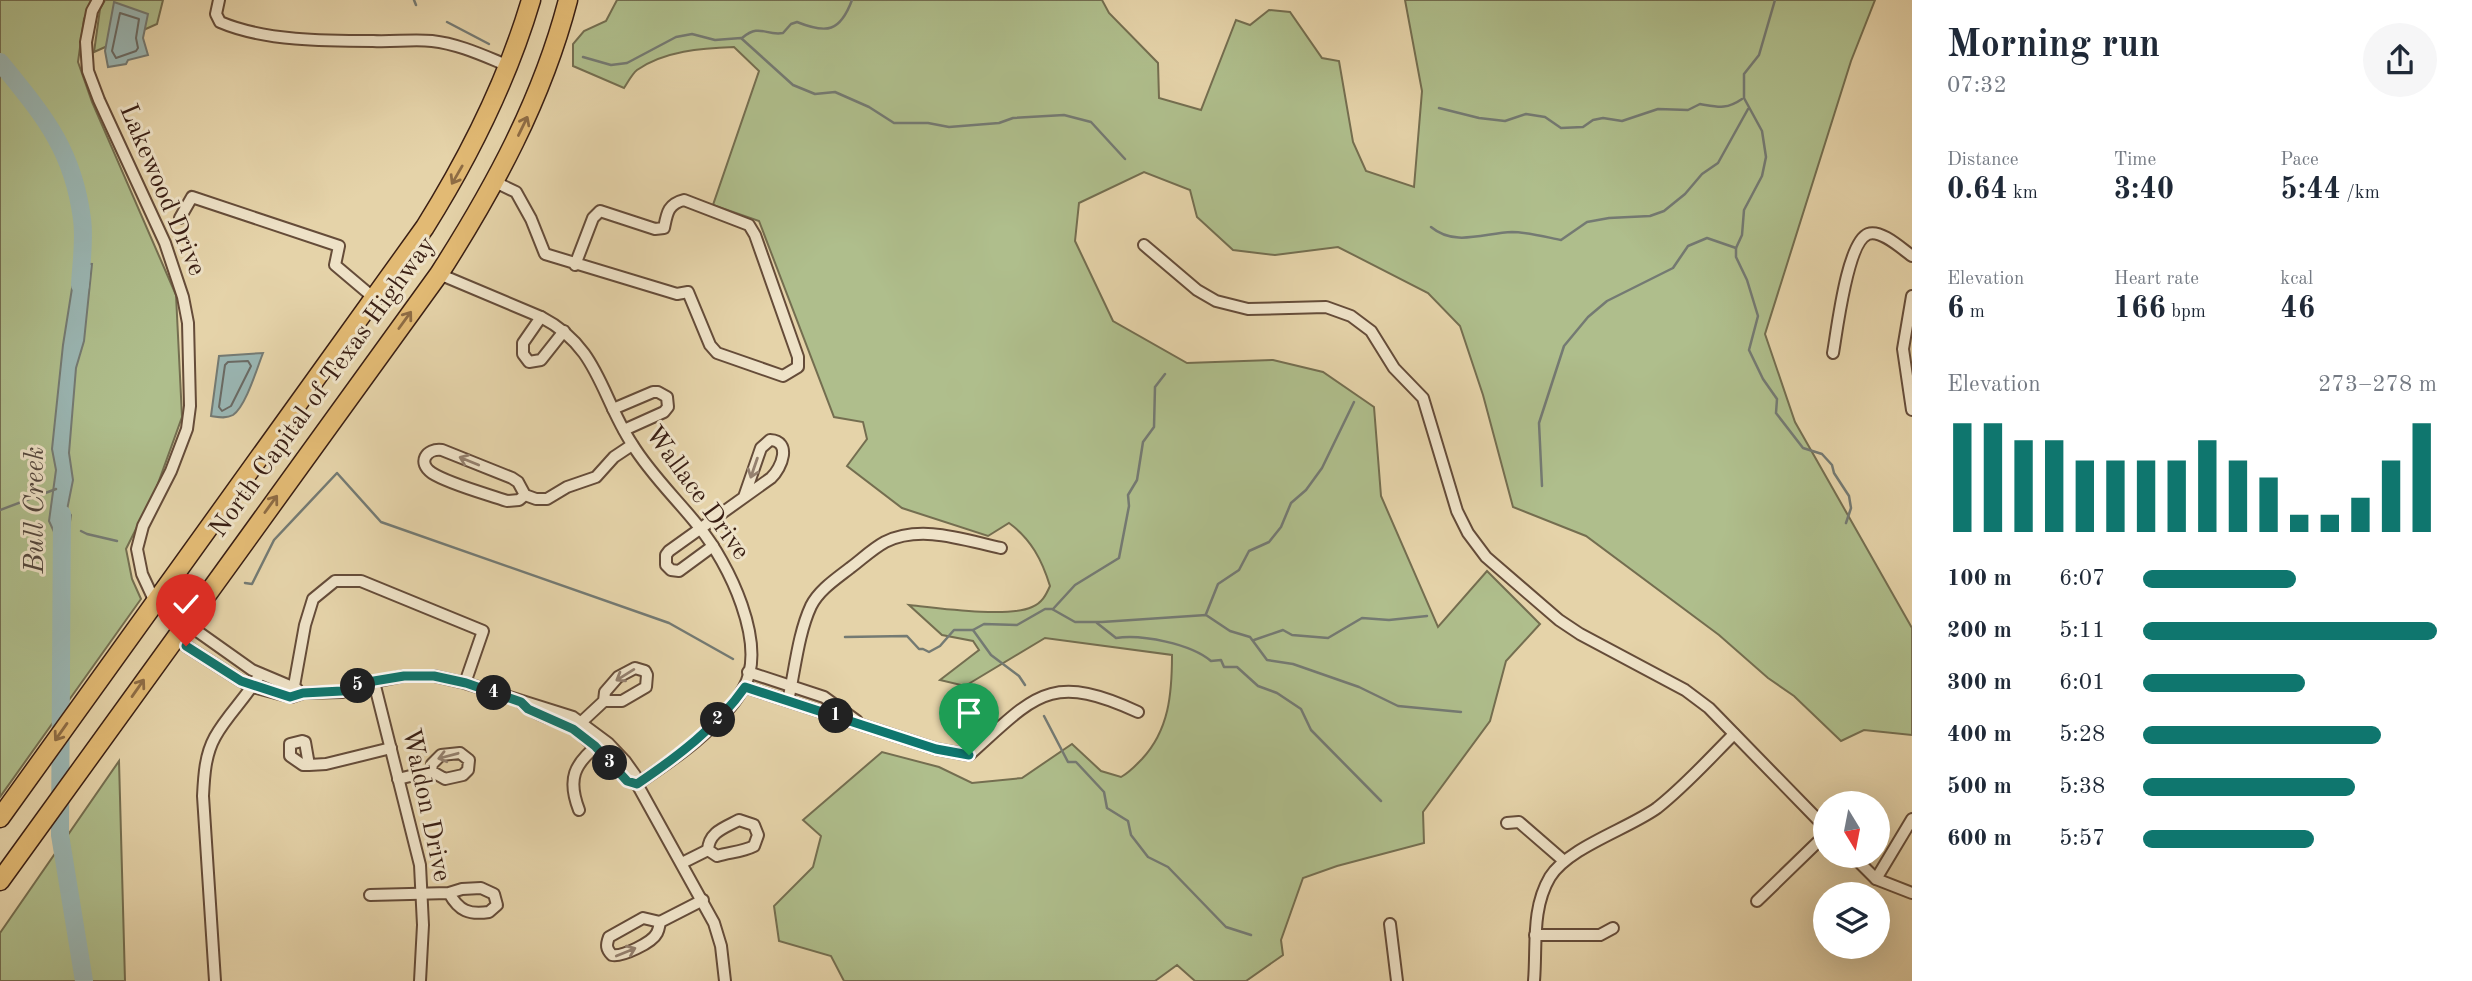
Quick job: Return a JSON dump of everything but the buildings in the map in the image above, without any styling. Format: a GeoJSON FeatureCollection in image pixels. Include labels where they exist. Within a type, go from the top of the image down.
{"type":"FeatureCollection","features":[{"type":"Feature","properties":{"kind":"highway","name":"North Capital of Texas Highway"},"geometry":{"type":"LineString","coordinates":[[0,818],[425,227],[477,139],[509,66],[531,0]]}},
{"type":"Feature","properties":{"kind":"highway","name":"North Capital of Texas Highway"},"geometry":{"type":"LineString","coordinates":[[0,881],[439,274],[495,182],[531,109],[568,0]]}},
{"type":"Feature","properties":{"kind":"street","name":"Lakewood Drive"},"geometry":{"type":"LineString","coordinates":[[98,0],[92,12],[86,42],[88,71],[165,243],[183,297],[188,323],[190,406],[187,429],[171,471],[143,526],[137,549],[142,574],[155,602],[181,629],[186,646],[253,687],[290,697],[298,690]]}},
{"type":"Feature","properties":{"kind":"street"},"geometry":{"type":"LineString","coordinates":[[219,0],[216,14],[220,22],[233,27],[278,36],[453,44],[509,66]]}},
{"type":"Feature","properties":{"kind":"street"},"geometry":{"type":"LineString","coordinates":[[495,182],[516,192],[531,219],[545,254],[575,265],[677,294],[688,292],[710,345],[717,353],[783,376],[798,367],[794,345],[755,235],[749,225],[684,200],[674,203],[668,210],[664,228],[655,229],[600,211],[593,218],[575,265]]}},
{"type":"Feature","properties":{"kind":"street"},"geometry":{"type":"LineString","coordinates":[[180,218],[192,197],[339,246],[335,265],[374,298]]}},
{"type":"Feature","properties":{"kind":"street"},"geometry":{"type":"LineString","coordinates":[[1833,353],[1844,288],[1857,243],[1869,234],[1878,234],[1912,256]]}},
{"type":"Feature","properties":{"kind":"street"},"geometry":{"type":"LineString","coordinates":[[1144,245],[1197,290],[1216,301],[1248,309],[1326,307],[1351,316],[1371,331],[1394,368],[1423,398],[1457,511],[1468,533],[1486,557],[1580,634],[1685,690],[1709,708],[1813,815]]}},
{"type":"Feature","properties":{"kind":"street","name":"Wallace Drive"},"geometry":{"type":"LineString","coordinates":[[439,274],[541,317],[574,339],[588,357],[632,445],[662,485],[701,528],[737,589],[752,655],[745,687],[733,704],[682,753],[637,784]]}},
{"type":"Feature","properties":{"kind":"street"},"geometry":{"type":"LineString","coordinates":[[1912,296],[1903,349],[1912,410]]}},
{"type":"Feature","properties":{"kind":"street"},"geometry":{"type":"LineString","coordinates":[[541,317],[523,343],[523,354],[529,362],[541,360],[564,331]]}},
{"type":"Feature","properties":{"kind":"street"},"geometry":{"type":"LineString","coordinates":[[613,409],[653,392],[667,397],[668,407],[664,412],[624,430]]}},
{"type":"Feature","properties":{"kind":"street"},"geometry":{"type":"LineString","coordinates":[[713,546],[679,571],[671,570],[666,565],[669,551],[744,497],[775,474],[784,451],[778,441],[770,440],[761,448],[744,497]]}},
{"type":"Feature","properties":{"kind":"street"},"geometry":{"type":"LineString","coordinates":[[525,495],[519,500],[507,501],[435,475],[425,465],[424,458],[434,449],[442,450],[512,478],[518,482],[525,495],[547,499],[567,487],[596,477],[614,457],[632,445]]}},
{"type":"Feature","properties":{"kind":"street"},"geometry":{"type":"LineString","coordinates":[[788,701],[805,620],[813,603],[826,587],[881,544],[916,534],[940,534],[1001,548]]}},
{"type":"Feature","properties":{"kind":"street"},"geometry":{"type":"LineString","coordinates":[[298,690],[305,625],[313,599],[335,581],[361,581],[483,631],[466,683]]}},
{"type":"Feature","properties":{"kind":"street","name":"Lakewood Drive"},"geometry":{"type":"LineString","coordinates":[[181,629],[197,631],[260,674],[298,690],[342,691],[374,681],[404,676],[434,676],[466,683],[573,717],[577,726],[625,761],[635,775],[637,784],[714,923],[721,946],[725,981]]}},
{"type":"Feature","properties":{"kind":"street"},"geometry":{"type":"LineString","coordinates":[[748,672],[824,697],[862,725]]}},
{"type":"Feature","properties":{"kind":"street"},"geometry":{"type":"LineString","coordinates":[[215,981],[203,796],[204,773],[215,737],[260,674]]}},
{"type":"Feature","properties":{"kind":"street","name":"Waldon Drive"},"geometry":{"type":"LineString","coordinates":[[374,681],[417,848],[423,894],[420,981]]}},
{"type":"Feature","properties":{"kind":"street"},"geometry":{"type":"LineString","coordinates":[[745,687],[936,749],[969,755],[1024,706],[1041,696],[1063,691],[1081,692],[1107,698],[1138,712]]}},
{"type":"Feature","properties":{"kind":"street"},"geometry":{"type":"LineString","coordinates":[[577,726],[604,701]]}},
{"type":"Feature","properties":{"kind":"street"},"geometry":{"type":"LineString","coordinates":[[1534,981],[1537,911],[1551,876],[1564,861],[1655,809],[1676,792],[1734,734]]}},
{"type":"Feature","properties":{"kind":"street"},"geometry":{"type":"LineString","coordinates":[[579,810],[572,792],[573,777],[582,760],[599,743]]}},
{"type":"Feature","properties":{"kind":"street"},"geometry":{"type":"LineString","coordinates":[[309,765],[326,764],[391,748]]}},
{"type":"Feature","properties":{"kind":"street"},"geometry":{"type":"LineString","coordinates":[[398,779],[431,771]]}},
{"type":"Feature","properties":{"kind":"street"},"geometry":{"type":"LineString","coordinates":[[1876,878],[1912,819]]}},
{"type":"Feature","properties":{"kind":"street"},"geometry":{"type":"LineString","coordinates":[[738,820],[751,823],[758,832],[754,846],[740,853],[733,851],[717,856],[708,850],[708,839],[713,834],[738,820]]}},
{"type":"Feature","properties":{"kind":"street"},"geometry":{"type":"LineString","coordinates":[[1507,822],[1519,822],[1564,861]]}},
{"type":"Feature","properties":{"kind":"street"},"geometry":{"type":"LineString","coordinates":[[1757,901],[1813,847]]}},
{"type":"Feature","properties":{"kind":"street"},"geometry":{"type":"LineString","coordinates":[[682,863],[708,850]]}},
{"type":"Feature","properties":{"kind":"street"},"geometry":{"type":"LineString","coordinates":[[1866,868],[1876,878],[1912,893]]}},
{"type":"Feature","properties":{"kind":"street"},"geometry":{"type":"LineString","coordinates":[[370,895],[449,893]]}},
{"type":"Feature","properties":{"kind":"street"},"geometry":{"type":"LineString","coordinates":[[660,922],[653,938],[622,956],[608,952],[609,937],[643,918],[660,922],[703,900]]}},
{"type":"Feature","properties":{"kind":"street"},"geometry":{"type":"LineString","coordinates":[[1390,924],[1397,981]]}},
{"type":"Feature","properties":{"kind":"street"},"geometry":{"type":"LineString","coordinates":[[1535,935],[1600,935],[1613,928]]}},
{"type":"Feature","properties":{"kind":"green space"},"geometry":{"type":"Polygon","coordinates":[[[0,0],[93,0],[84,19],[78,62],[92,102],[176,295],[182,417],[156,489],[126,549],[132,579],[141,599],[0,797],[0,0]]]}},
{"type":"Feature","properties":{"kind":"green space"},"geometry":{"type":"Polygon","coordinates":[[[105,0],[163,0],[157,24],[94,52],[100,9],[105,0]]]}},
{"type":"Feature","properties":{"kind":"green space"},"geometry":{"type":"Polygon","coordinates":[[[617,0],[1102,0],[1109,13],[1158,63],[1159,98],[1201,110],[1236,20],[1250,25],[1269,10],[1290,12],[1322,58],[1339,61],[1353,142],[1366,171],[1414,187],[1422,91],[1405,0],[1875,0],[1851,61],[1765,334],[1795,422],[1912,628],[1912,735],[1864,730],[1841,741],[1794,696],[1768,678],[1719,635],[1586,536],[1513,507],[1483,395],[1460,326],[1428,293],[1338,247],[1275,255],[1233,250],[1197,217],[1190,190],[1144,172],[1079,203],[1075,241],[1113,321],[1187,363],[1273,360],[1323,372],[1374,407],[1381,496],[1438,627],[1487,571],[1540,624],[1506,661],[1490,721],[1423,812],[1424,843],[1303,878],[1281,940],[1283,955],[1246,981],[1195,981],[1177,965],[1155,981],[844,981],[831,956],[779,941],[774,906],[813,867],[821,836],[803,820],[882,752],[939,767],[972,783],[1022,778],[1072,744],[1101,771],[1121,777],[1142,759],[1158,736],[1170,697],[1172,655],[1045,638],[965,686],[940,680],[979,650],[973,641],[942,635],[909,605],[990,612],[1032,607],[1041,601],[1050,586],[1043,567],[1030,543],[1009,523],[988,536],[902,508],[847,466],[867,439],[863,422],[834,417],[759,221],[713,205],[759,71],[734,47],[696,50],[659,59],[637,70],[624,88],[573,66],[573,44],[584,31],[606,21],[617,0]]]}},
{"type":"Feature","properties":{"kind":"green space"},"geometry":{"type":"Polygon","coordinates":[[[119,761],[125,981],[0,981],[0,933],[119,761]]]}},
{"type":"Feature","properties":{"kind":"water"},"geometry":{"type":"Polygon","coordinates":[[[114,2],[148,14],[143,38],[148,55],[128,60],[126,64],[108,67],[105,51],[114,2]]]}},
{"type":"Feature","properties":{"kind":"water"},"geometry":{"type":"Polygon","coordinates":[[[76,263],[92,264],[84,341],[76,368],[69,453],[73,480],[67,510],[71,515],[68,536],[55,534],[49,521],[56,470],[52,449],[63,345],[76,263]]]}},
{"type":"Feature","properties":{"kind":"water"},"geometry":{"type":"Polygon","coordinates":[[[263,353],[247,395],[238,410],[228,417],[211,416],[219,356],[263,353]]]}},
{"type":"Feature","properties":{"kind":"waterway"},"geometry":{"type":"LineString","coordinates":[[414,0],[416,5]]}},
{"type":"Feature","properties":{"kind":"waterway"},"geometry":{"type":"LineString","coordinates":[[742,38],[753,31],[783,33],[791,24],[797,22],[817,28],[831,27],[843,19],[852,0]]}},
{"type":"Feature","properties":{"kind":"waterway"},"geometry":{"type":"LineString","coordinates":[[1775,0],[1759,55],[1744,74],[1744,98],[1762,131],[1766,157],[1762,176],[1744,210],[1742,235],[1736,248],[1736,257],[1747,280],[1758,316],[1749,350],[1763,379],[1777,399],[1776,413],[1803,448],[1822,454],[1832,465],[1849,496],[1851,508],[1846,523]]}},
{"type":"Feature","properties":{"kind":"waterway"},"geometry":{"type":"LineString","coordinates":[[447,22],[489,44]]}},
{"type":"Feature","properties":{"kind":"waterway"},"geometry":{"type":"LineString","coordinates":[[583,57],[611,65],[627,63],[676,37],[692,34],[715,40],[741,38],[793,85],[815,94],[835,92],[869,107],[894,123],[928,123],[949,127],[999,123],[1013,118],[1064,115],[1091,122],[1125,159]]}},
{"type":"Feature","properties":{"kind":"waterway","name":"Bull Creek"},"geometry":{"type":"LineString","coordinates":[[0,62],[54,134],[71,172],[78,194],[83,227],[80,285]]}},
{"type":"Feature","properties":{"kind":"waterway"},"geometry":{"type":"LineString","coordinates":[[1439,108],[1505,121],[1526,114],[1545,117],[1561,128],[1583,127],[1593,120],[1603,118],[1622,121],[1658,109],[1688,110],[1700,104],[1726,106],[1742,99]]}},
{"type":"Feature","properties":{"kind":"waterway"},"geometry":{"type":"LineString","coordinates":[[1431,227],[1440,233],[1460,238],[1512,232],[1561,240],[1587,222],[1650,216],[1664,211],[1685,194],[1702,174],[1718,163],[1748,109]]}},
{"type":"Feature","properties":{"kind":"waterway"},"geometry":{"type":"LineString","coordinates":[[1542,486],[1539,423],[1564,346],[1588,317],[1607,301],[1673,268],[1688,246],[1707,238],[1736,248]]}},
{"type":"Feature","properties":{"kind":"waterway"},"geometry":{"type":"LineString","coordinates":[[1053,609],[1075,585],[1119,558],[1129,506],[1128,495],[1137,480],[1143,442],[1154,427],[1155,387],[1165,374]]}},
{"type":"Feature","properties":{"kind":"waterway"},"geometry":{"type":"LineString","coordinates":[[1206,614],[1218,584],[1239,570],[1249,551],[1269,542],[1281,527],[1291,503],[1306,490],[1322,468],[1354,402]]}},
{"type":"Feature","properties":{"kind":"waterway"},"geometry":{"type":"LineString","coordinates":[[245,583],[252,584],[274,540],[337,473],[381,522],[669,623],[733,659]]}},
{"type":"Feature","properties":{"kind":"waterway"},"geometry":{"type":"LineString","coordinates":[[0,510],[56,489]]}},
{"type":"Feature","properties":{"kind":"waterway","name":"Bull Creek"},"geometry":{"type":"LineString","coordinates":[[62,514],[60,835],[84,981]]}},
{"type":"Feature","properties":{"kind":"waterway"},"geometry":{"type":"LineString","coordinates":[[81,531],[117,541]]}},
{"type":"Feature","properties":{"kind":"waterway"},"geometry":{"type":"LineString","coordinates":[[845,637],[907,636],[919,649],[929,652],[940,646],[954,630],[973,630],[984,624],[1017,625],[1045,609],[1052,609],[1075,622],[1206,615],[1230,631],[1250,637],[1267,660],[1293,664],[1359,687],[1398,706],[1461,712]]}},
{"type":"Feature","properties":{"kind":"waterway"},"geometry":{"type":"LineString","coordinates":[[1254,640],[1283,630],[1292,635],[1328,638],[1362,618],[1389,620],[1427,616]]}},
{"type":"Feature","properties":{"kind":"waterway"},"geometry":{"type":"LineString","coordinates":[[1097,623],[1116,638],[1139,638],[1179,645],[1211,661],[1221,660],[1224,667],[1237,667],[1258,686],[1277,693],[1301,709],[1311,730],[1381,801]]}},
{"type":"Feature","properties":{"kind":"waterway"},"geometry":{"type":"LineString","coordinates":[[973,630],[991,655],[1019,676],[1025,685]]}},
{"type":"Feature","properties":{"kind":"waterway"},"geometry":{"type":"LineString","coordinates":[[1044,716],[1068,762],[1076,762],[1104,792],[1107,808],[1128,821],[1131,835],[1148,857],[1168,867],[1226,927],[1251,935]]}},
{"type":"Feature","properties":{"kind":"route"},"geometry":{"type":"LineString","coordinates":[[186,646],[253,687],[290,697],[303,693],[342,691],[386,678],[404,676],[434,676],[466,683],[521,702],[528,709],[573,729],[595,746],[627,781],[637,784],[682,753],[733,704],[745,687],[936,749],[969,755]]}}]}
